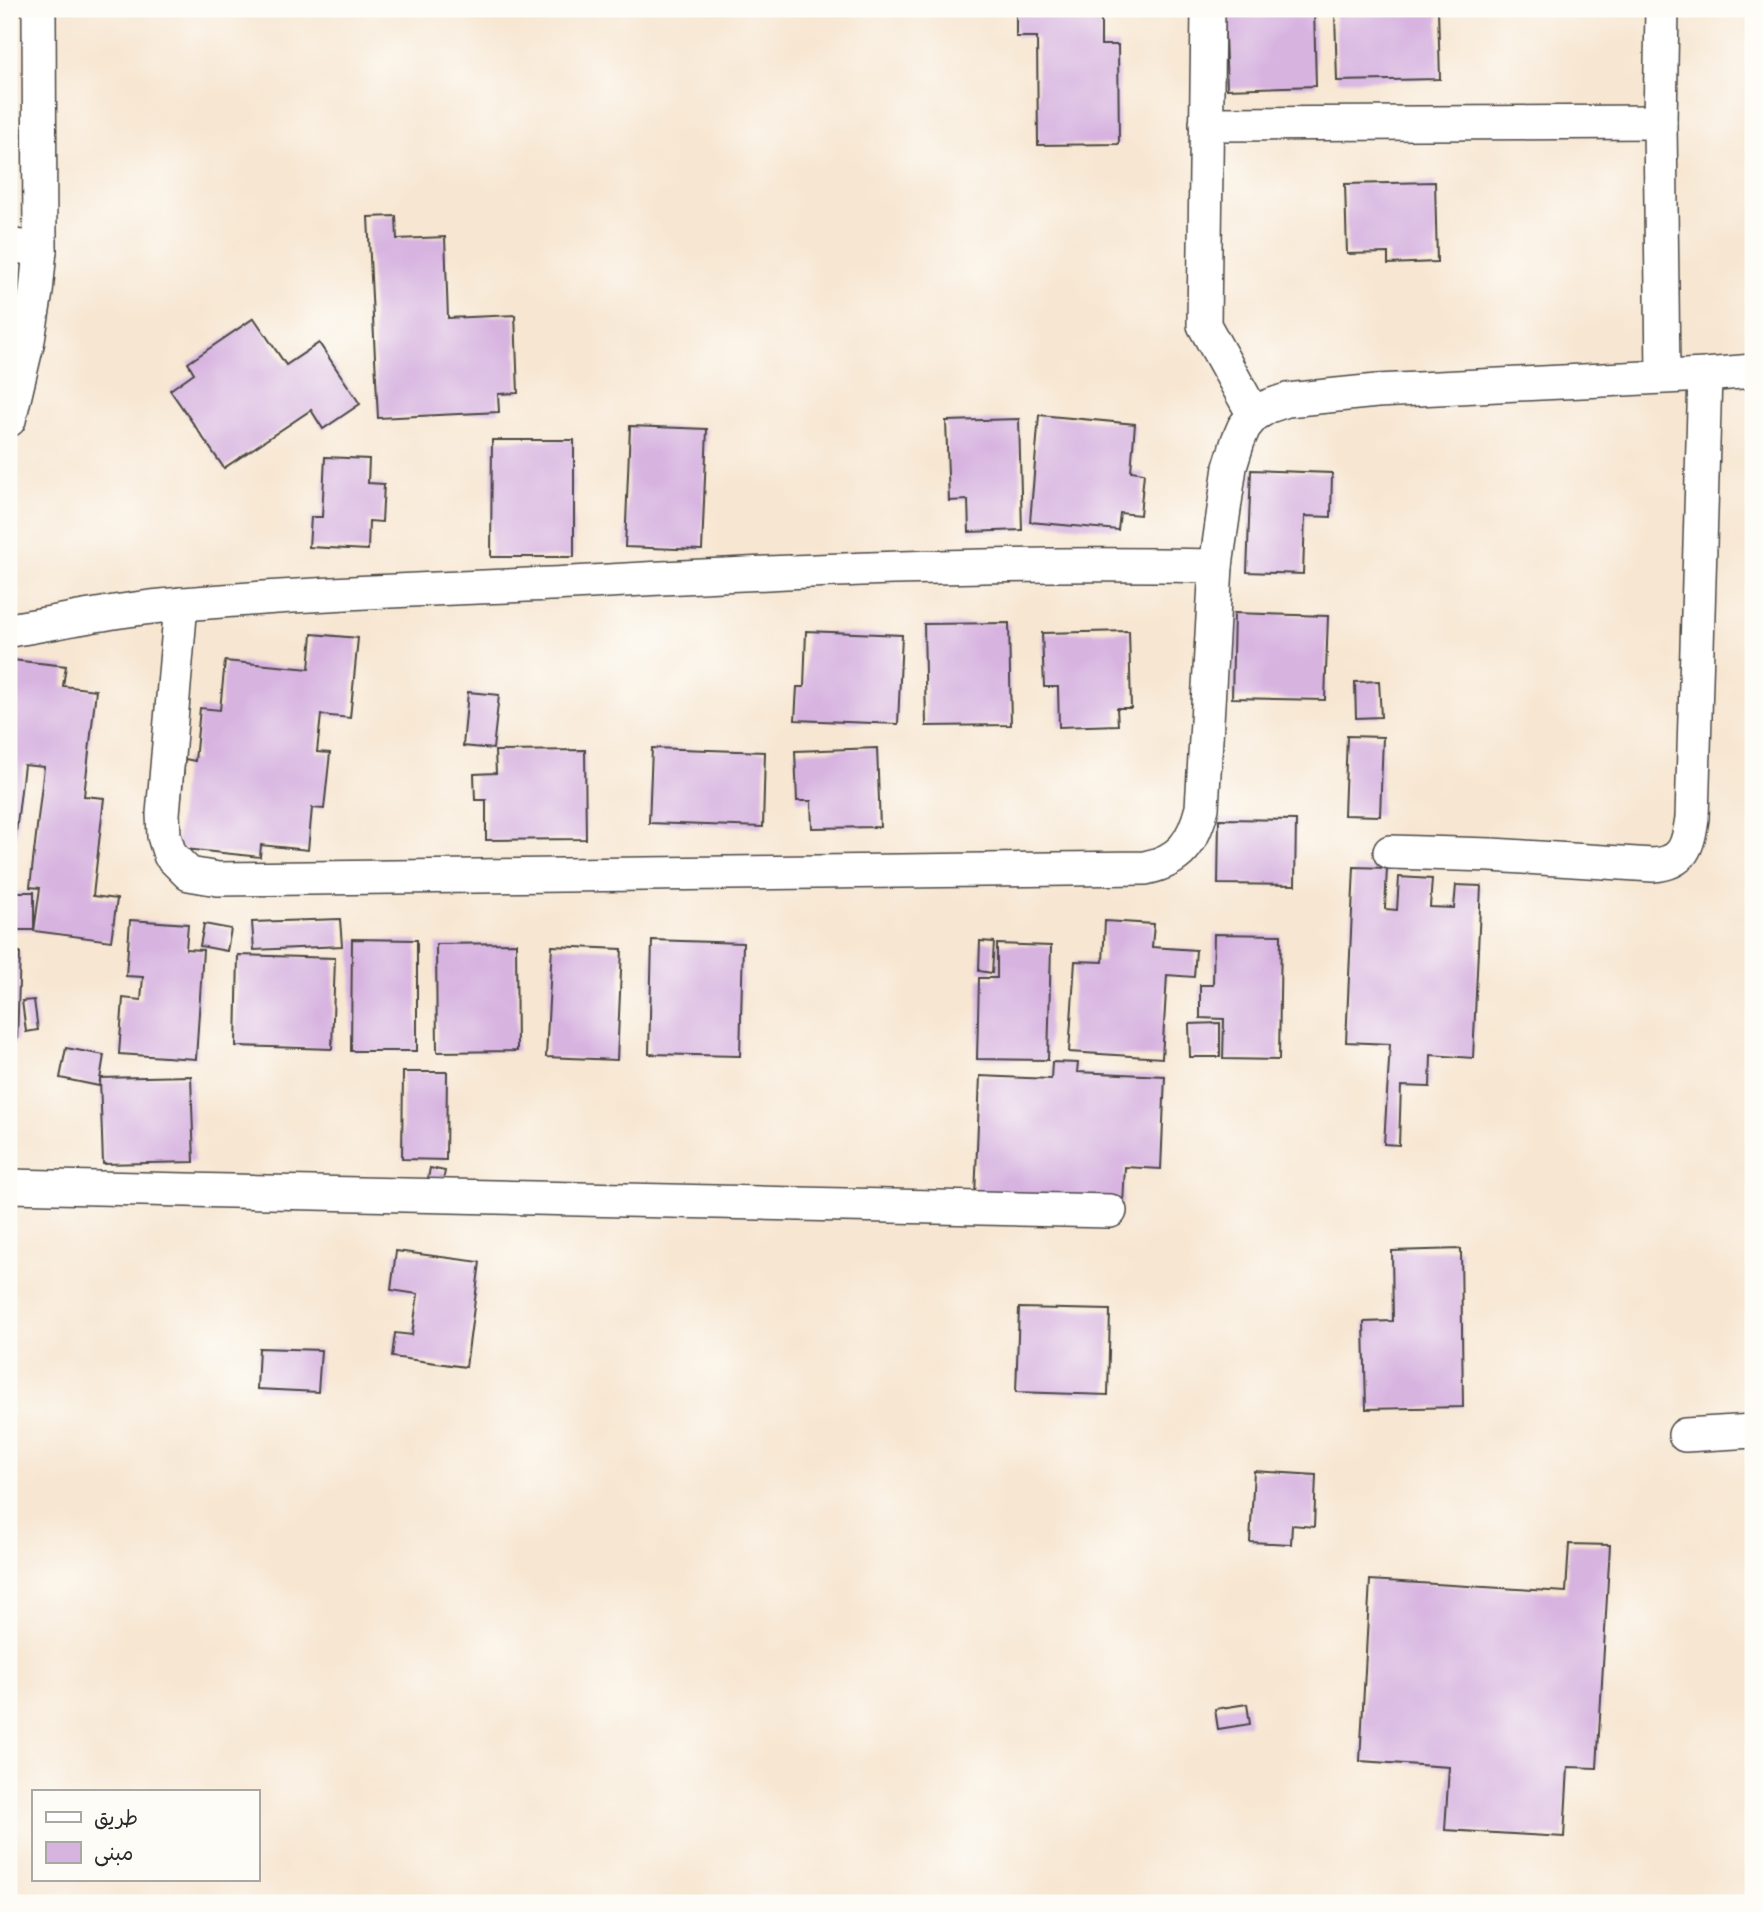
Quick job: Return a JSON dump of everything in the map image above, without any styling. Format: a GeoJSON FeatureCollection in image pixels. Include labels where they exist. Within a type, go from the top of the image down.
{"type":"FeatureCollection","features":[{"type":"Feature","properties":{"kind":"street"},"geometry":{"type":"LineString","coordinates":[[9,419],[36,292],[24,248],[39,9]]}},
{"type":"Feature","properties":{"kind":"street"},"geometry":{"type":"LineString","coordinates":[[1208,9],[1204,325],[1254,415]]}},
{"type":"Feature","properties":{"kind":"street"},"geometry":{"type":"LineString","coordinates":[[1662,9],[1660,122],[1663,376]]}},
{"type":"Feature","properties":{"kind":"street"},"geometry":{"type":"LineString","coordinates":[[1206,124],[1660,122]]}},
{"type":"Feature","properties":{"kind":"street"},"geometry":{"type":"LineString","coordinates":[[181,604],[163,814],[164,836],[170,855],[189,874],[218,878],[1145,869],[1160,865],[1183,850],[1194,836],[1202,808],[1216,566],[1230,467],[1244,427],[1254,415],[1287,400],[1377,391],[1753,371]]}},
{"type":"Feature","properties":{"kind":"street"},"geometry":{"type":"LineString","coordinates":[[1390,852],[1653,865],[1675,860],[1685,849],[1692,818],[1701,593],[1705,375]]}},
{"type":"Feature","properties":{"kind":"street"},"geometry":{"type":"LineString","coordinates":[[9,630],[181,604],[757,573],[1076,564],[1216,566]]}},
{"type":"Feature","properties":{"kind":"street"},"geometry":{"type":"LineString","coordinates":[[9,1186],[1110,1211]]}},
{"type":"Feature","properties":{"kind":"street"},"geometry":{"type":"LineString","coordinates":[[1685,1435],[1753,1431]]}},
{"type":"Feature","properties":{"kind":"building"},"geometry":{"type":"Polygon","coordinates":[[[1016,9],[1101,9],[1101,45],[1118,45],[1119,144],[1038,145],[1037,37],[1016,37],[1016,9]]]}},
{"type":"Feature","properties":{"kind":"building"},"geometry":{"type":"Polygon","coordinates":[[[1224,9],[1314,9],[1316,86],[1227,89],[1224,9]]]}},
{"type":"Feature","properties":{"kind":"building"},"geometry":{"type":"Polygon","coordinates":[[[1349,9],[1438,9],[1440,79],[1337,81],[1335,12],[1349,12],[1349,9]]]}},
{"type":"Feature","properties":{"kind":"building"},"geometry":{"type":"Polygon","coordinates":[[[1435,182],[1437,262],[1388,264],[1388,253],[1347,254],[1345,184],[1435,182]]]}},
{"type":"Feature","properties":{"kind":"building"},"geometry":{"type":"Polygon","coordinates":[[[396,216],[397,239],[445,237],[448,318],[515,315],[518,393],[498,394],[499,412],[378,418],[368,217],[396,216]]]}},
{"type":"Feature","properties":{"kind":"building"},"geometry":{"type":"Polygon","coordinates":[[[254,318],[286,365],[319,343],[360,404],[323,429],[311,410],[224,468],[170,390],[194,373],[188,363],[254,318]]]}},
{"type":"Feature","properties":{"kind":"building"},"geometry":{"type":"Polygon","coordinates":[[[1039,415],[1135,424],[1131,471],[1144,473],[1140,515],[1120,513],[1118,530],[1030,522],[1039,415]]]}},
{"type":"Feature","properties":{"kind":"building"},"geometry":{"type":"Polygon","coordinates":[[[1019,419],[1022,530],[969,532],[968,500],[949,501],[946,421],[1019,419]]]}},
{"type":"Feature","properties":{"kind":"building"},"geometry":{"type":"Polygon","coordinates":[[[630,426],[707,429],[702,550],[625,547],[630,426]]]}},
{"type":"Feature","properties":{"kind":"building"},"geometry":{"type":"Polygon","coordinates":[[[492,440],[574,440],[574,557],[491,557],[492,440]]]}},
{"type":"Feature","properties":{"kind":"building"},"geometry":{"type":"Polygon","coordinates":[[[325,457],[369,459],[368,483],[384,484],[382,522],[369,521],[368,550],[309,547],[311,517],[322,517],[325,457]]]}},
{"type":"Feature","properties":{"kind":"building"},"geometry":{"type":"Polygon","coordinates":[[[1251,470],[1332,473],[1331,517],[1305,516],[1303,574],[1247,572],[1251,470]]]}},
{"type":"Feature","properties":{"kind":"building"},"geometry":{"type":"Polygon","coordinates":[[[1234,613],[1328,616],[1325,700],[1232,698],[1234,613]]]}},
{"type":"Feature","properties":{"kind":"building"},"geometry":{"type":"Polygon","coordinates":[[[1009,623],[1011,725],[926,726],[924,624],[1009,623]]]}},
{"type":"Feature","properties":{"kind":"building"},"geometry":{"type":"Polygon","coordinates":[[[806,631],[902,635],[898,724],[795,720],[797,687],[804,687],[806,631]]]}},
{"type":"Feature","properties":{"kind":"building"},"geometry":{"type":"Polygon","coordinates":[[[1129,631],[1131,708],[1117,708],[1118,725],[1059,727],[1058,687],[1044,687],[1042,633],[1129,631]]]}},
{"type":"Feature","properties":{"kind":"building"},"geometry":{"type":"Polygon","coordinates":[[[312,634],[358,638],[350,718],[321,715],[317,752],[330,753],[324,809],[312,808],[308,850],[261,845],[260,857],[176,848],[185,759],[195,761],[200,708],[220,710],[225,661],[309,669],[312,634]]]}},
{"type":"Feature","properties":{"kind":"building"},"geometry":{"type":"Polygon","coordinates":[[[12,660],[66,666],[63,686],[96,690],[84,796],[104,798],[93,896],[117,899],[111,941],[34,931],[40,888],[30,887],[44,767],[24,765],[12,867],[9,867],[9,682],[12,660]]]}},
{"type":"Feature","properties":{"kind":"building"},"geometry":{"type":"Polygon","coordinates":[[[1379,681],[1381,717],[1356,718],[1355,682],[1379,681]]]}},
{"type":"Feature","properties":{"kind":"building"},"geometry":{"type":"Polygon","coordinates":[[[468,692],[499,695],[493,749],[463,746],[468,692]]]}},
{"type":"Feature","properties":{"kind":"building"},"geometry":{"type":"Polygon","coordinates":[[[1347,736],[1383,737],[1380,816],[1344,815],[1347,736]]]}},
{"type":"Feature","properties":{"kind":"building"},"geometry":{"type":"Polygon","coordinates":[[[652,748],[765,752],[763,827],[649,823],[652,748]]]}},
{"type":"Feature","properties":{"kind":"building"},"geometry":{"type":"Polygon","coordinates":[[[877,748],[880,827],[812,828],[811,801],[797,801],[795,751],[877,748]]]}},
{"type":"Feature","properties":{"kind":"building"},"geometry":{"type":"Polygon","coordinates":[[[585,750],[586,839],[486,840],[486,800],[475,800],[474,774],[496,773],[495,751],[585,750]]]}},
{"type":"Feature","properties":{"kind":"building"},"geometry":{"type":"Polygon","coordinates":[[[1219,819],[1296,820],[1295,885],[1218,884],[1219,819]]]}},
{"type":"Feature","properties":{"kind":"building"},"geometry":{"type":"Polygon","coordinates":[[[1354,867],[1387,868],[1385,909],[1397,910],[1399,877],[1432,879],[1430,907],[1454,908],[1456,885],[1481,886],[1473,1058],[1431,1055],[1430,1087],[1401,1086],[1399,1145],[1384,1144],[1390,1044],[1346,1042],[1354,867]]]}},
{"type":"Feature","properties":{"kind":"building"},"geometry":{"type":"Polygon","coordinates":[[[9,892],[34,892],[34,930],[9,930],[9,892]]]}},
{"type":"Feature","properties":{"kind":"building"},"geometry":{"type":"Polygon","coordinates":[[[340,919],[342,946],[254,950],[252,922],[340,919]]]}},
{"type":"Feature","properties":{"kind":"building"},"geometry":{"type":"Polygon","coordinates":[[[130,920],[188,924],[186,949],[203,950],[196,1059],[119,1054],[123,998],[141,1000],[143,977],[126,976],[130,920]]]}},
{"type":"Feature","properties":{"kind":"building"},"geometry":{"type":"Polygon","coordinates":[[[1105,921],[1154,924],[1152,947],[1196,950],[1194,977],[1167,975],[1162,1058],[1069,1052],[1075,961],[1103,962],[1105,921]]]}},
{"type":"Feature","properties":{"kind":"building"},"geometry":{"type":"Polygon","coordinates":[[[204,924],[231,929],[227,951],[200,946],[204,924]]]}},
{"type":"Feature","properties":{"kind":"building"},"geometry":{"type":"Polygon","coordinates":[[[1214,934],[1281,935],[1279,1060],[1223,1059],[1224,1019],[1200,1018],[1200,985],[1213,985],[1214,934]]]}},
{"type":"Feature","properties":{"kind":"building"},"geometry":{"type":"Polygon","coordinates":[[[352,939],[417,940],[417,1051],[351,1051],[352,939]]]}},
{"type":"Feature","properties":{"kind":"building"},"geometry":{"type":"Polygon","coordinates":[[[652,940],[743,943],[740,1056],[649,1054],[652,940]]]}},
{"type":"Feature","properties":{"kind":"building"},"geometry":{"type":"Polygon","coordinates":[[[980,941],[994,942],[992,973],[979,971],[980,941]]]}},
{"type":"Feature","properties":{"kind":"building"},"geometry":{"type":"Polygon","coordinates":[[[516,943],[517,1051],[437,1052],[436,944],[516,943]]]}},
{"type":"Feature","properties":{"kind":"building"},"geometry":{"type":"Polygon","coordinates":[[[997,944],[1051,946],[1048,1060],[977,1059],[979,978],[997,978],[997,944]]]}},
{"type":"Feature","properties":{"kind":"building"},"geometry":{"type":"Polygon","coordinates":[[[552,946],[622,949],[617,1060],[546,1057],[552,946]]]}},
{"type":"Feature","properties":{"kind":"building"},"geometry":{"type":"Polygon","coordinates":[[[9,952],[20,952],[17,1041],[9,1041],[9,952]]]}},
{"type":"Feature","properties":{"kind":"building"},"geometry":{"type":"Polygon","coordinates":[[[238,955],[335,958],[332,1049],[236,1046],[238,955]]]}},
{"type":"Feature","properties":{"kind":"building"},"geometry":{"type":"Polygon","coordinates":[[[34,1000],[38,1030],[26,1032],[22,1001],[34,1000]]]}},
{"type":"Feature","properties":{"kind":"building"},"geometry":{"type":"Polygon","coordinates":[[[1220,1023],[1220,1057],[1190,1057],[1189,1024],[1220,1023]]]}},
{"type":"Feature","properties":{"kind":"building"},"geometry":{"type":"Polygon","coordinates":[[[66,1048],[104,1055],[99,1086],[60,1078],[66,1048]]]}},
{"type":"Feature","properties":{"kind":"building"},"geometry":{"type":"Polygon","coordinates":[[[1052,1062],[1078,1063],[1077,1072],[1165,1076],[1161,1169],[1125,1167],[1123,1204],[975,1197],[980,1076],[1051,1079],[1052,1062]]]}},
{"type":"Feature","properties":{"kind":"building"},"geometry":{"type":"Polygon","coordinates":[[[403,1072],[447,1072],[446,1160],[402,1159],[403,1072]]]}},
{"type":"Feature","properties":{"kind":"building"},"geometry":{"type":"Polygon","coordinates":[[[191,1076],[194,1162],[103,1164],[100,1078],[191,1076]]]}},
{"type":"Feature","properties":{"kind":"building"},"geometry":{"type":"Polygon","coordinates":[[[430,1168],[445,1171],[440,1196],[425,1194],[430,1168]]]}},
{"type":"Feature","properties":{"kind":"building"},"geometry":{"type":"Polygon","coordinates":[[[1461,1249],[1463,1407],[1366,1409],[1364,1322],[1393,1321],[1392,1251],[1461,1249]]]}},
{"type":"Feature","properties":{"kind":"building"},"geometry":{"type":"Polygon","coordinates":[[[396,1251],[480,1262],[466,1367],[392,1357],[395,1333],[412,1335],[418,1294],[391,1290],[396,1251]]]}},
{"type":"Feature","properties":{"kind":"building"},"geometry":{"type":"Polygon","coordinates":[[[1019,1308],[1110,1310],[1108,1395],[1016,1392],[1019,1308]]]}},
{"type":"Feature","properties":{"kind":"building"},"geometry":{"type":"Polygon","coordinates":[[[259,1348],[321,1350],[318,1392],[257,1389],[259,1348]]]}},
{"type":"Feature","properties":{"kind":"building"},"geometry":{"type":"Polygon","coordinates":[[[1254,1471],[1316,1475],[1314,1527],[1292,1525],[1291,1544],[1250,1542],[1254,1471]]]}},
{"type":"Feature","properties":{"kind":"building"},"geometry":{"type":"Polygon","coordinates":[[[1569,1544],[1610,1545],[1597,1768],[1568,1767],[1564,1837],[1445,1830],[1449,1767],[1360,1761],[1370,1580],[1566,1592],[1569,1544]]]}},
{"type":"Feature","properties":{"kind":"building"},"geometry":{"type":"Polygon","coordinates":[[[1247,1704],[1250,1724],[1218,1729],[1215,1709],[1247,1704]]]}}]}
